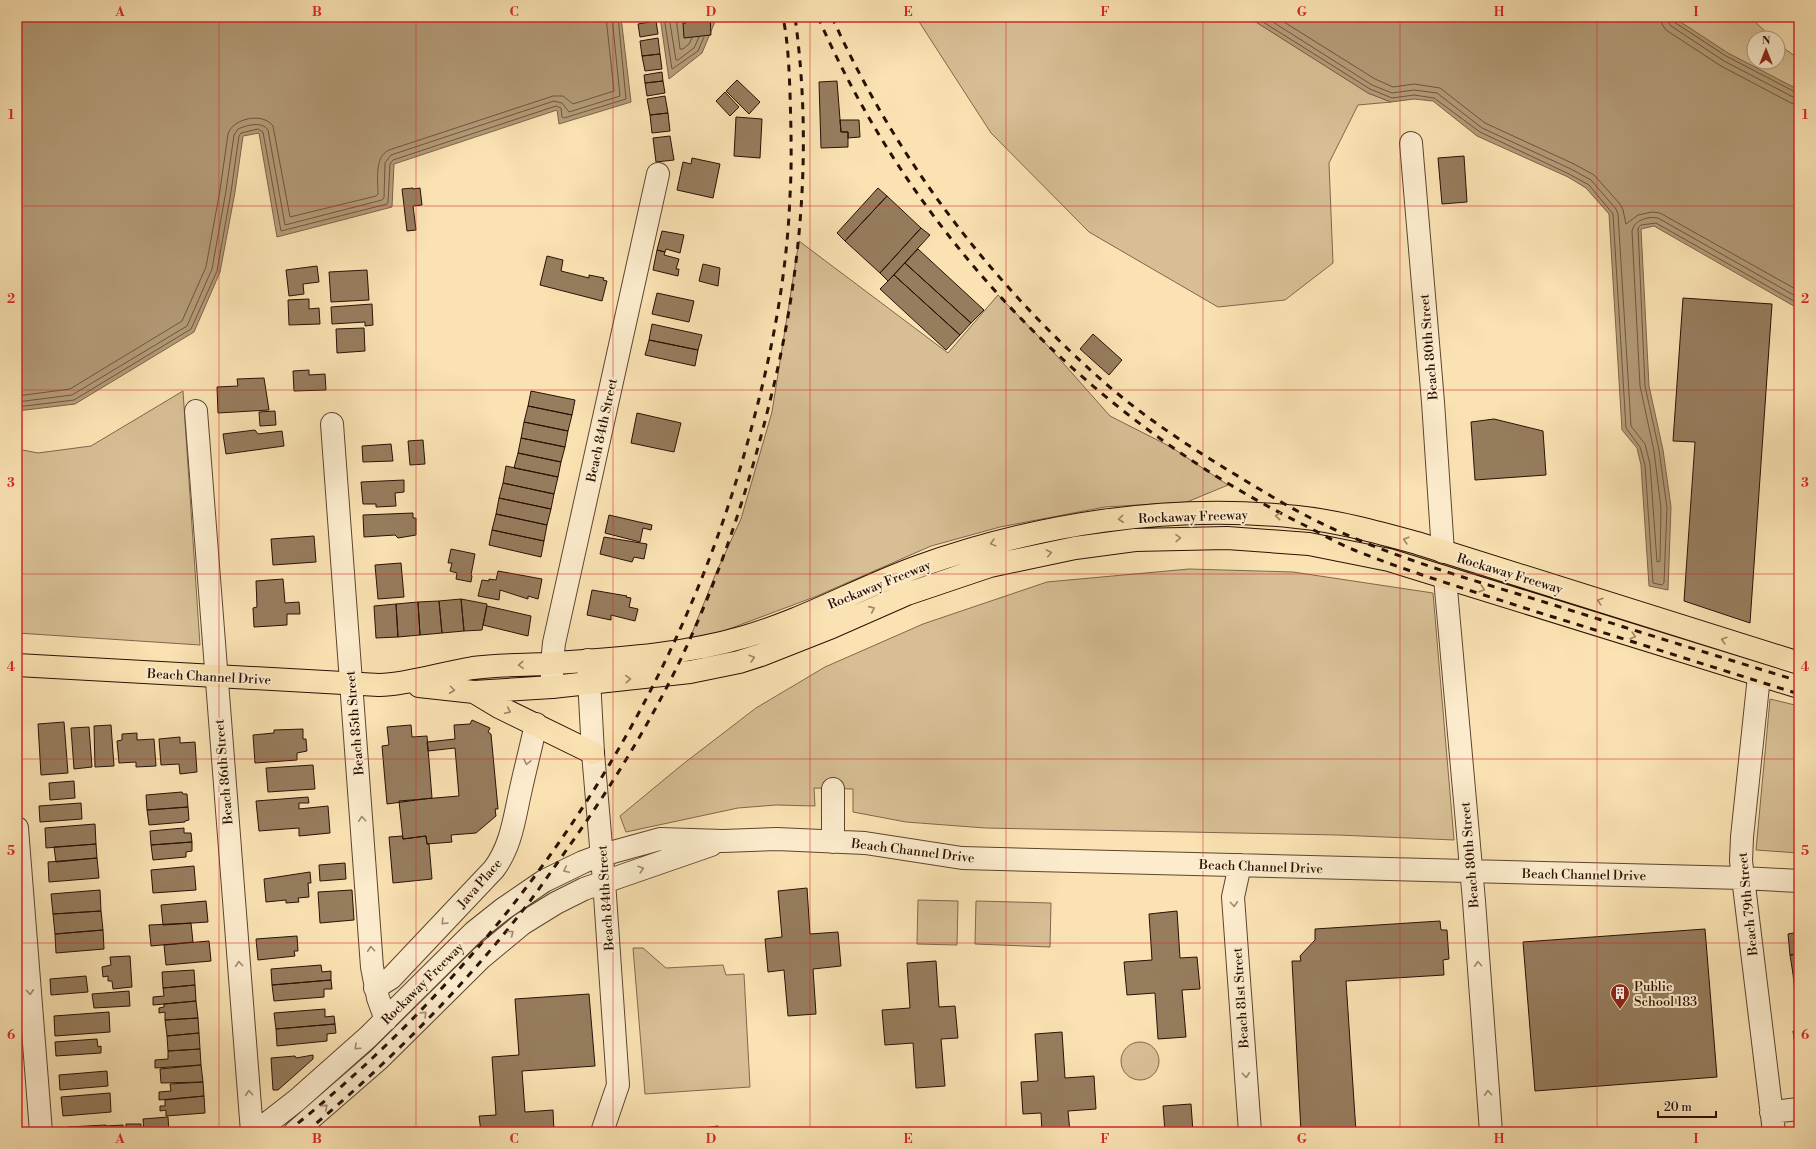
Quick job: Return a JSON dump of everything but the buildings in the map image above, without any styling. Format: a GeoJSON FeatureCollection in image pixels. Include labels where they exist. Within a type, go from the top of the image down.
{"type":"FeatureCollection","features":[{"type":"Feature","properties":{"kind":"main road","name":"Rockaway Freeway"},"geometry":{"type":"LineString","coordinates":[[588,660],[674,653],[723,643],[771,628],[896,575],[968,550],[1048,530],[1104,521],[1190,514],[1243,514],[1296,517],[1366,529],[1799,663]]}},
{"type":"Feature","properties":{"kind":"main road","name":"Rockaway Freeway"},"geometry":{"type":"LineString","coordinates":[[589,683],[677,674],[738,662],[797,642],[907,594],[983,568],[1045,554],[1135,540],[1227,538],[1302,543],[1382,558],[1758,676],[1799,687]]}},
{"type":"Feature","properties":{"kind":"main road","name":"Beach Channel Drive"},"geometry":{"type":"LineString","coordinates":[[402,683],[474,668],[588,660]]}},
{"type":"Feature","properties":{"kind":"main road","name":"Beach Channel Drive"},"geometry":{"type":"LineString","coordinates":[[17,665],[351,684],[402,683],[474,692],[589,683]]}},
{"type":"Feature","properties":{"kind":"main road"},"geometry":{"type":"LineString","coordinates":[[474,692],[499,707],[593,753]]}},
{"type":"Feature","properties":{"kind":"street","name":"Beach 80th Street"},"geometry":{"type":"LineString","coordinates":[[1411,143],[1432,394],[1443,552]]}},
{"type":"Feature","properties":{"kind":"street","name":"Beach 84th Street"},"geometry":{"type":"LineString","coordinates":[[552,687],[552,663],[555,637],[658,174]]}},
{"type":"Feature","properties":{"kind":"street","name":"Beach 86th Street"},"geometry":{"type":"LineString","coordinates":[[196,411],[252,1132]]}},
{"type":"Feature","properties":{"kind":"street","name":"Beach 85th Street"},"geometry":{"type":"LineString","coordinates":[[332,424],[375,988],[386,1020]]}},
{"type":"Feature","properties":{"kind":"street","name":"Beach 80th Street"},"geometry":{"type":"LineString","coordinates":[[1445,578],[1471,872],[1491,1132]]}},
{"type":"Feature","properties":{"kind":"street","name":"Beach 84th Street"},"geometry":{"type":"LineString","coordinates":[[588,660],[593,753],[604,881],[618,1085],[602,1132]]}},
{"type":"Feature","properties":{"kind":"street","name":"Beach 79th Street"},"geometry":{"type":"LineString","coordinates":[[1758,676],[1742,837],[1741,861],[1773,1122]]}},
{"type":"Feature","properties":{"kind":"street","name":"Java Place"},"geometry":{"type":"LineString","coordinates":[[375,988],[391,978],[502,859],[513,826],[536,724]]}},
{"type":"Feature","properties":{"kind":"street"},"geometry":{"type":"LineString","coordinates":[[833,789],[833,842]]}},
{"type":"Feature","properties":{"kind":"street"},"geometry":{"type":"LineString","coordinates":[[17,828],[41,1132]]}},
{"type":"Feature","properties":{"kind":"street","name":"Beach Channel Drive"},"geometry":{"type":"LineString","coordinates":[[602,855],[660,839],[724,841],[778,839],[865,843],[962,858],[1743,878],[1799,881]]}},
{"type":"Feature","properties":{"kind":"street","name":"Beach Channel Drive"},"geometry":{"type":"LineString","coordinates":[[604,881],[666,862],[724,841]]}},
{"type":"Feature","properties":{"kind":"street","name":"Rockaway Freeway"},"geometry":{"type":"LineString","coordinates":[[256,1132],[325,1076],[386,1020],[460,944],[503,908],[556,874],[602,855]]}},
{"type":"Feature","properties":{"kind":"street","name":"Beach 81st Street"},"geometry":{"type":"LineString","coordinates":[[1240,866],[1233,897],[1250,1132]]}},
{"type":"Feature","properties":{"kind":"street","name":"Rockaway Freeway"},"geometry":{"type":"LineString","coordinates":[[295,1132],[379,1059],[453,984],[508,935],[556,903],[604,881]]}},
{"type":"Feature","properties":{"kind":"street"},"geometry":{"type":"LineString","coordinates":[[1773,1122],[1799,1109]]}},
{"type":"Feature","properties":{"kind":"shaded area"},"geometry":{"type":"Polygon","coordinates":[[[916,17],[1248,17],[1368,93],[1391,102],[1358,105],[1329,163],[1333,263],[1285,300],[1218,307],[1089,232],[991,133],[916,17]]]}},
{"type":"Feature","properties":{"kind":"shaded area"},"geometry":{"type":"Polygon","coordinates":[[[1631,17],[1750,17],[1764,30],[1746,30],[1746,70],[1786,70],[1786,50],[1799,59],[1799,105],[1631,17]]]}},
{"type":"Feature","properties":{"kind":"shaded area"},"geometry":{"type":"Polygon","coordinates":[[[799,241],[948,353],[998,295],[1048,346],[1110,416],[1171,447],[1228,485],[1187,502],[1105,507],[1000,527],[931,546],[817,596],[721,632],[690,638],[716,573],[741,519],[772,412],[799,241]]]}},
{"type":"Feature","properties":{"kind":"shaded area"},"geometry":{"type":"Polygon","coordinates":[[[183,391],[200,645],[17,633],[17,449],[38,453],[91,446],[183,391]]]}},
{"type":"Feature","properties":{"kind":"shaded area"},"geometry":{"type":"Polygon","coordinates":[[[1189,569],[1293,572],[1433,593],[1454,840],[1338,835],[985,828],[906,822],[853,812],[853,789],[814,788],[815,806],[776,805],[738,808],[626,832],[620,816],[683,764],[756,708],[825,667],[923,624],[1047,582],[1189,569]]]}},
{"type":"Feature","properties":{"kind":"shaded area"},"geometry":{"type":"Polygon","coordinates":[[[1770,699],[1799,706],[1799,853],[1756,850],[1770,699]]]}},
{"type":"Feature","properties":{"kind":"shaded area"},"geometry":{"type":"Polygon","coordinates":[[[918,900],[958,901],[957,945],[917,944],[918,900]]]}},
{"type":"Feature","properties":{"kind":"shaded area"},"geometry":{"type":"Polygon","coordinates":[[[976,901],[1051,903],[1050,947],[975,944],[976,901]]]}},
{"type":"Feature","properties":{"kind":"shaded area"},"geometry":{"type":"Polygon","coordinates":[[[633,948],[643,948],[666,968],[723,965],[726,975],[744,974],[750,1087],[645,1094],[633,948]]]}},
{"type":"Feature","properties":{"kind":"shaded area"},"geometry":{"type":"Polygon","coordinates":[[[1140,1042],[1150,1045],[1156,1051],[1159,1061],[1156,1071],[1150,1077],[1140,1080],[1130,1077],[1124,1071],[1121,1061],[1124,1051],[1130,1045],[1140,1042]]]}},
{"type":"Feature","properties":{"kind":"water"},"geometry":{"type":"Polygon","coordinates":[[[17,17],[621,17],[631,102],[559,124],[557,110],[394,164],[392,207],[277,237],[259,133],[243,136],[235,192],[220,272],[194,332],[75,404],[17,411],[17,17]]]}},
{"type":"Feature","properties":{"kind":"water"},"geometry":{"type":"Polygon","coordinates":[[[660,17],[717,17],[702,53],[669,79],[660,17]]]}},
{"type":"Feature","properties":{"kind":"water"},"geometry":{"type":"Polygon","coordinates":[[[1248,17],[1673,17],[1728,53],[1746,62],[1746,70],[1761,70],[1799,90],[1799,309],[1654,226],[1641,229],[1649,386],[1663,450],[1671,507],[1668,590],[1649,586],[1641,465],[1637,448],[1622,430],[1609,214],[1586,188],[1568,177],[1477,136],[1433,101],[1414,99],[1391,102],[1368,93],[1248,17]]]}},
{"type":"Feature","properties":{"kind":"railway"},"geometry":{"type":"LineString","coordinates":[[287,1132],[369,1061],[445,984],[515,902],[578,815],[633,723],[681,626],[721,526],[753,422],[767,366],[778,310],[786,253],[791,170],[789,74],[783,17]]}},
{"type":"Feature","properties":{"kind":"railway"},"geometry":{"type":"LineString","coordinates":[[306,1132],[363,1082],[419,1029],[471,973],[526,906],[581,830],[625,762],[665,691],[691,636],[718,572],[750,475],[768,409],[789,312],[801,214],[803,165],[803,116],[795,17]]}},
{"type":"Feature","properties":{"kind":"railway"},"geometry":{"type":"LineString","coordinates":[[818,17],[858,98],[904,174],[957,246],[1016,314],[1081,376],[1151,432],[1225,482],[1304,525],[1354,550],[1399,567],[1537,612],[1799,694]]}},
{"type":"Feature","properties":{"kind":"railway"},"geometry":{"type":"LineString","coordinates":[[832,17],[856,67],[883,116],[913,164],[945,210],[980,254],[1016,296],[1055,337],[1113,390],[1166,430],[1262,491],[1294,509],[1353,538],[1460,576],[1799,681]]}},
{"type":"Feature","properties":{"kind":"place","name":"Public School 183"},"geometry":{"type":"Point","coordinates":[1620,1010]}}]}
